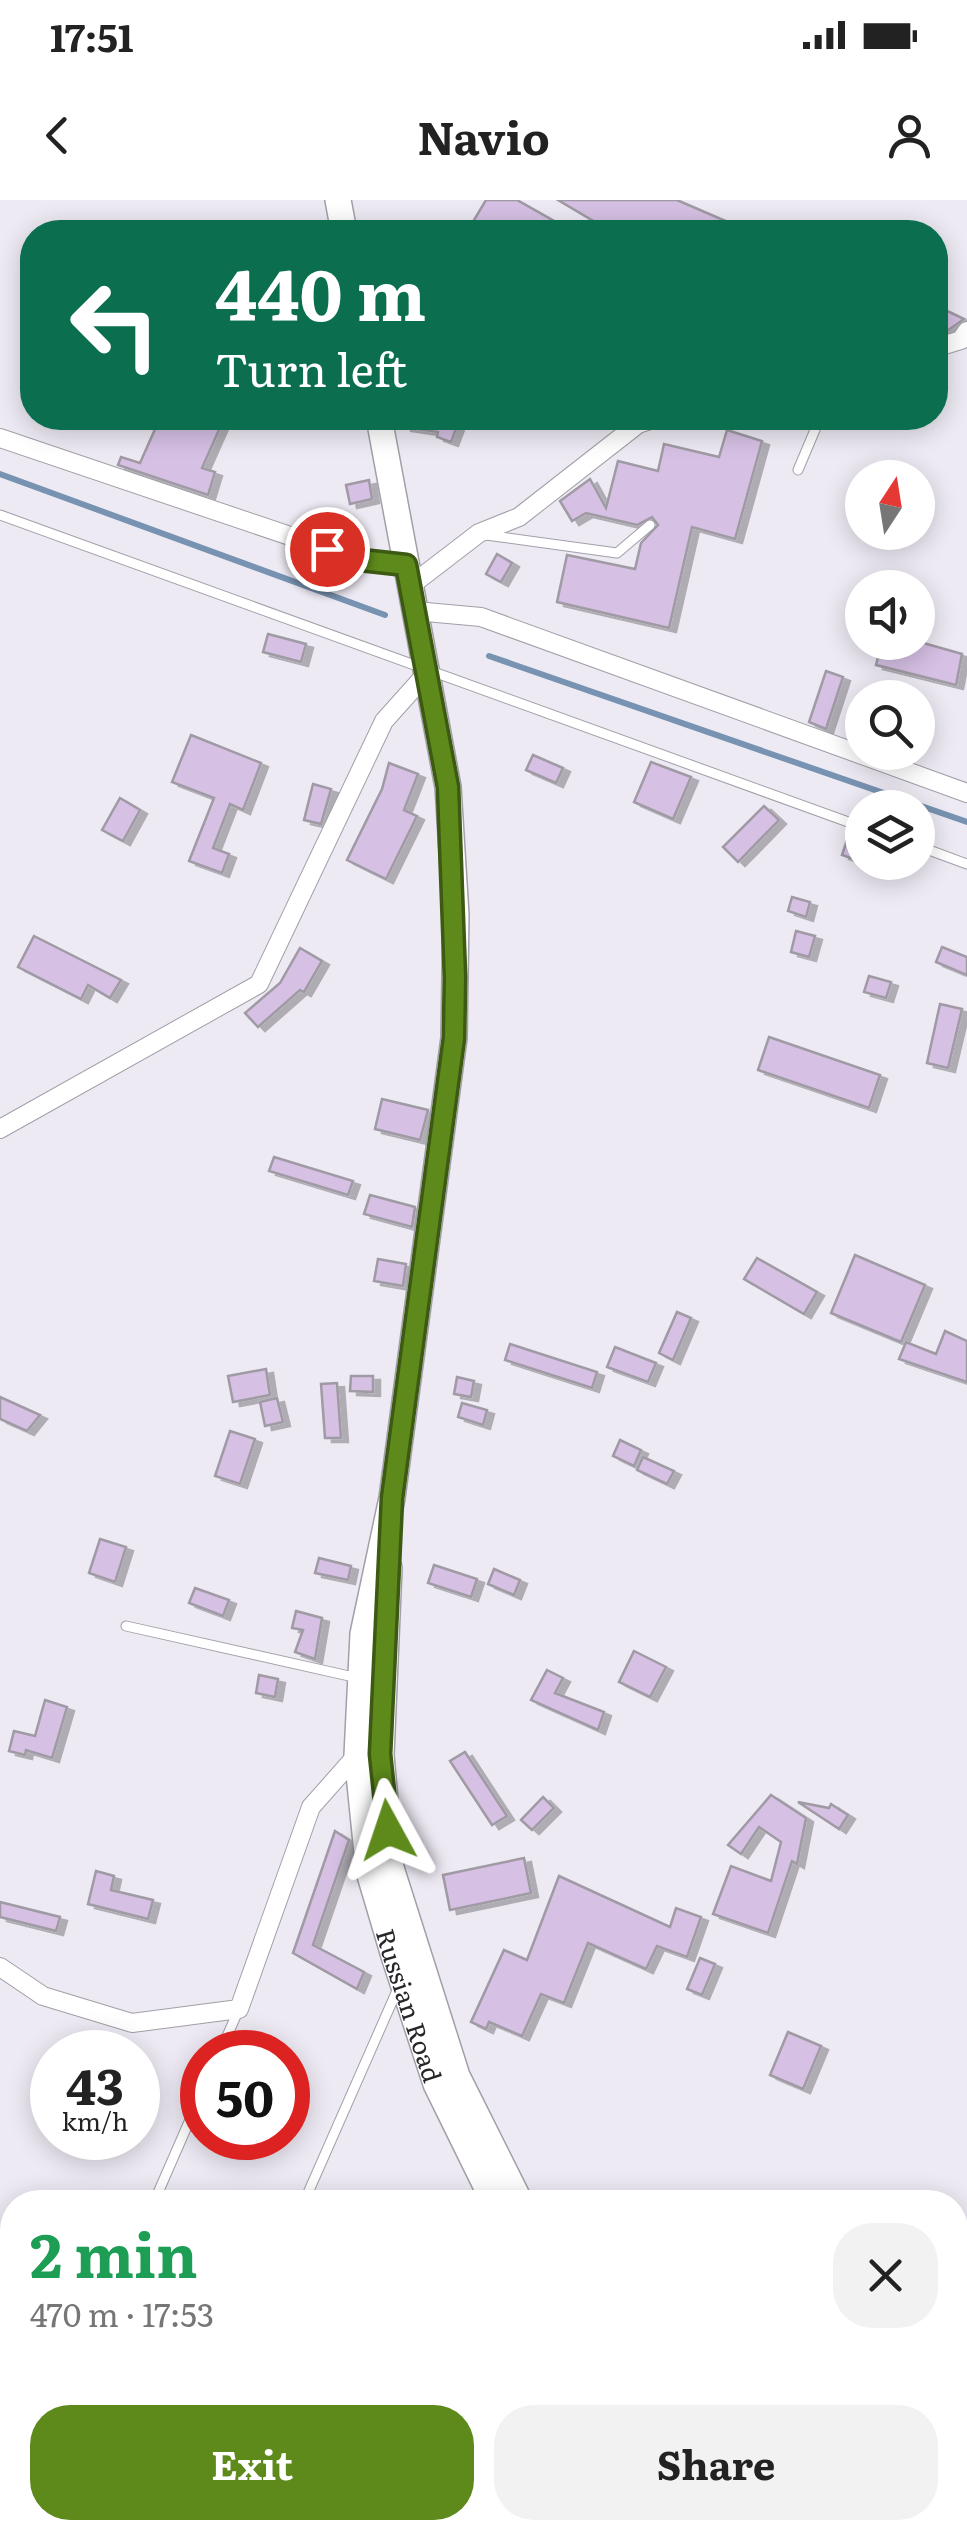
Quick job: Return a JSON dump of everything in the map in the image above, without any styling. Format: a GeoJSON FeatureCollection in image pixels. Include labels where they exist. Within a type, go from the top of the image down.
{"type":"FeatureCollection","features":[{"type":"Feature","properties":{"kind":"main road","name":"Russian Road"},"geometry":{"type":"LineString","coordinates":[[381,430],[448,787],[456,916],[454,1038],[392,1498],[363,1634],[358,1755],[369,1872],[436,2084],[488,2190]]}},
{"type":"Feature","properties":{"kind":"main road","name":"Russian Road"},"geometry":{"type":"LineString","coordinates":[[392,1498],[380,1754],[392,1868],[458,2076],[514,2190]]}},
{"type":"Feature","properties":{"kind":"street"},"geometry":{"type":"LineString","coordinates":[[948,344],[961,340],[967,330]]}},
{"type":"Feature","properties":{"kind":"street"},"geometry":{"type":"LineString","coordinates":[[411,588],[478,534],[519,517],[630,430]]}},
{"type":"Feature","properties":{"kind":"street"},"geometry":{"type":"LineString","coordinates":[[0,438],[361,560],[411,588],[480,617],[967,793]]}},
{"type":"Feature","properties":{"kind":"street"},"geometry":{"type":"LineString","coordinates":[[0,1129],[259,984],[384,721],[427,673]]}},
{"type":"Feature","properties":{"kind":"street"},"geometry":{"type":"LineString","coordinates":[[0,1967],[43,1996],[132,2023],[239,2009],[310,1807],[358,1755]]}},
{"type":"Feature","properties":{"kind":"lane"},"geometry":{"type":"LineString","coordinates":[[798,470],[815,430]]}},
{"type":"Feature","properties":{"kind":"lane"},"geometry":{"type":"LineString","coordinates":[[0,516],[845,821]]}},
{"type":"Feature","properties":{"kind":"lane"},"geometry":{"type":"LineString","coordinates":[[478,534],[617,554],[650,525]]}},
{"type":"Feature","properties":{"kind":"lane"},"geometry":{"type":"LineString","coordinates":[[935,852],[967,864]]}},
{"type":"Feature","properties":{"kind":"lane"},"geometry":{"type":"LineString","coordinates":[[126,1626],[361,1679]]}},
{"type":"Feature","properties":{"kind":"lane"},"geometry":{"type":"LineString","coordinates":[[309,2190],[402,1979]]}},
{"type":"Feature","properties":{"kind":"lane"},"geometry":{"type":"LineString","coordinates":[[230,2030],[239,2009]]}},
{"type":"Feature","properties":{"kind":"lane"},"geometry":{"type":"LineString","coordinates":[[159,2190],[180,2142]]}},
{"type":"Feature","properties":{"kind":"building"},"geometry":{"type":"Polygon","coordinates":[[[486,200],[517,200],[552,220],[474,220],[486,200]]]}},
{"type":"Feature","properties":{"kind":"building"},"geometry":{"type":"Polygon","coordinates":[[[558,200],[677,200],[723,220],[592,220],[558,200]]]}},
{"type":"Feature","properties":{"kind":"building"},"geometry":{"type":"Polygon","coordinates":[[[948,311],[964,319],[948,330],[948,311]]]}},
{"type":"Feature","properties":{"kind":"building"},"geometry":{"type":"Polygon","coordinates":[[[155,430],[219,430],[202,468],[215,472],[208,495],[118,465],[121,457],[140,463],[155,430]]]}},
{"type":"Feature","properties":{"kind":"building"},"geometry":{"type":"Polygon","coordinates":[[[424,430],[456,430],[451,442],[437,437],[438,432],[424,430]]]}},
{"type":"Feature","properties":{"kind":"building"},"geometry":{"type":"Polygon","coordinates":[[[727,430],[762,441],[735,539],[692,527],[669,628],[557,602],[567,555],[635,569],[641,543],[658,525],[652,517],[637,525],[586,513],[572,521],[560,501],[590,479],[606,508],[618,461],[658,471],[664,444],[719,457],[727,430]]]}},
{"type":"Feature","properties":{"kind":"building"},"geometry":{"type":"Polygon","coordinates":[[[369,480],[372,499],[350,504],[346,485],[369,480]]]}},
{"type":"Feature","properties":{"kind":"building"},"geometry":{"type":"Polygon","coordinates":[[[497,554],[512,563],[501,582],[486,574],[497,554]]]}},
{"type":"Feature","properties":{"kind":"building"},"geometry":{"type":"Polygon","coordinates":[[[268,634],[306,644],[301,662],[263,652],[268,634]]]}},
{"type":"Feature","properties":{"kind":"building"},"geometry":{"type":"Polygon","coordinates":[[[935,646],[962,654],[956,685],[876,665],[877,660],[935,660],[935,646]]]}},
{"type":"Feature","properties":{"kind":"building"},"geometry":{"type":"Polygon","coordinates":[[[826,671],[843,677],[826,729],[809,722],[826,671]]]}},
{"type":"Feature","properties":{"kind":"building"},"geometry":{"type":"Polygon","coordinates":[[[191,735],[261,763],[243,810],[230,804],[213,848],[229,854],[222,873],[189,861],[214,798],[172,782],[191,735]]]}},
{"type":"Feature","properties":{"kind":"building"},"geometry":{"type":"Polygon","coordinates":[[[533,755],[563,768],[556,783],[526,770],[533,755]]]}},
{"type":"Feature","properties":{"kind":"building"},"geometry":{"type":"Polygon","coordinates":[[[651,762],[691,777],[673,819],[634,802],[651,762]]]}},
{"type":"Feature","properties":{"kind":"building"},"geometry":{"type":"Polygon","coordinates":[[[389,763],[418,774],[404,810],[417,816],[386,879],[347,860],[382,789],[389,763]]]}},
{"type":"Feature","properties":{"kind":"building"},"geometry":{"type":"Polygon","coordinates":[[[313,784],[331,789],[321,824],[304,820],[313,784]]]}},
{"type":"Feature","properties":{"kind":"building"},"geometry":{"type":"Polygon","coordinates":[[[120,798],[140,810],[123,841],[102,830],[120,798]]]}},
{"type":"Feature","properties":{"kind":"building"},"geometry":{"type":"Polygon","coordinates":[[[764,806],[779,820],[738,862],[723,847],[764,806]]]}},
{"type":"Feature","properties":{"kind":"building"},"geometry":{"type":"Polygon","coordinates":[[[792,897],[810,902],[806,917],[788,911],[792,897]]]}},
{"type":"Feature","properties":{"kind":"building"},"geometry":{"type":"Polygon","coordinates":[[[796,931],[815,936],[809,957],[791,952],[796,931]]]}},
{"type":"Feature","properties":{"kind":"building"},"geometry":{"type":"Polygon","coordinates":[[[34,936],[121,980],[110,998],[88,985],[81,999],[18,967],[34,936]]]}},
{"type":"Feature","properties":{"kind":"building"},"geometry":{"type":"Polygon","coordinates":[[[942,947],[967,957],[967,975],[936,962],[942,947]]]}},
{"type":"Feature","properties":{"kind":"building"},"geometry":{"type":"Polygon","coordinates":[[[300,948],[322,961],[304,992],[300,990],[258,1027],[245,1013],[280,983],[300,948]]]}},
{"type":"Feature","properties":{"kind":"building"},"geometry":{"type":"Polygon","coordinates":[[[869,976],[891,982],[886,998],[864,992],[869,976]]]}},
{"type":"Feature","properties":{"kind":"building"},"geometry":{"type":"Polygon","coordinates":[[[940,1004],[962,1009],[948,1068],[927,1063],[940,1004]]]}},
{"type":"Feature","properties":{"kind":"building"},"geometry":{"type":"Polygon","coordinates":[[[769,1037],[880,1075],[869,1108],[758,1070],[769,1037]]]}},
{"type":"Feature","properties":{"kind":"building"},"geometry":{"type":"Polygon","coordinates":[[[382,1099],[428,1110],[420,1140],[375,1129],[382,1099]]]}},
{"type":"Feature","properties":{"kind":"building"},"geometry":{"type":"Polygon","coordinates":[[[274,1157],[353,1181],[348,1195],[269,1171],[274,1157]]]}},
{"type":"Feature","properties":{"kind":"building"},"geometry":{"type":"Polygon","coordinates":[[[370,1195],[415,1207],[412,1227],[364,1214],[370,1195]]]}},
{"type":"Feature","properties":{"kind":"building"},"geometry":{"type":"Polygon","coordinates":[[[855,1255],[925,1285],[901,1342],[831,1313],[855,1255]]]}},
{"type":"Feature","properties":{"kind":"building"},"geometry":{"type":"Polygon","coordinates":[[[757,1258],[817,1292],[804,1314],[744,1279],[757,1258]]]}},
{"type":"Feature","properties":{"kind":"building"},"geometry":{"type":"Polygon","coordinates":[[[378,1259],[406,1264],[403,1286],[374,1281],[378,1259]]]}},
{"type":"Feature","properties":{"kind":"building"},"geometry":{"type":"Polygon","coordinates":[[[677,1312],[691,1318],[673,1360],[659,1353],[677,1312]]]}},
{"type":"Feature","properties":{"kind":"building"},"geometry":{"type":"Polygon","coordinates":[[[945,1331],[967,1341],[967,1382],[899,1359],[906,1342],[936,1354],[945,1331]]]}},
{"type":"Feature","properties":{"kind":"building"},"geometry":{"type":"Polygon","coordinates":[[[510,1344],[597,1372],[592,1388],[505,1360],[510,1344]]]}},
{"type":"Feature","properties":{"kind":"building"},"geometry":{"type":"Polygon","coordinates":[[[615,1347],[656,1363],[648,1382],[607,1367],[615,1347]]]}},
{"type":"Feature","properties":{"kind":"building"},"geometry":{"type":"Polygon","coordinates":[[[266,1369],[270,1395],[233,1402],[228,1376],[266,1369]]]}},
{"type":"Feature","properties":{"kind":"building"},"geometry":{"type":"Polygon","coordinates":[[[351,1376],[373,1376],[373,1392],[350,1391],[351,1376]]]}},
{"type":"Feature","properties":{"kind":"building"},"geometry":{"type":"Polygon","coordinates":[[[457,1377],[474,1381],[471,1397],[454,1394],[457,1377]]]}},
{"type":"Feature","properties":{"kind":"building"},"geometry":{"type":"Polygon","coordinates":[[[337,1383],[341,1438],[325,1438],[321,1384],[337,1383]]]}},
{"type":"Feature","properties":{"kind":"building"},"geometry":{"type":"Polygon","coordinates":[[[0,1397],[40,1415],[27,1431],[0,1419],[0,1397]]]}},
{"type":"Feature","properties":{"kind":"building"},"geometry":{"type":"Polygon","coordinates":[[[277,1398],[283,1422],[265,1426],[260,1402],[277,1398]]]}},
{"type":"Feature","properties":{"kind":"building"},"geometry":{"type":"Polygon","coordinates":[[[462,1403],[487,1410],[483,1425],[458,1417],[462,1403]]]}},
{"type":"Feature","properties":{"kind":"building"},"geometry":{"type":"Polygon","coordinates":[[[230,1431],[255,1439],[240,1484],[215,1476],[230,1431]]]}},
{"type":"Feature","properties":{"kind":"building"},"geometry":{"type":"Polygon","coordinates":[[[620,1440],[641,1450],[634,1466],[613,1456],[620,1440]]]}},
{"type":"Feature","properties":{"kind":"building"},"geometry":{"type":"Polygon","coordinates":[[[643,1457],[674,1471],[667,1484],[637,1470],[643,1457]]]}},
{"type":"Feature","properties":{"kind":"building"},"geometry":{"type":"Polygon","coordinates":[[[100,1539],[126,1547],[115,1582],[89,1573],[100,1539]]]}},
{"type":"Feature","properties":{"kind":"building"},"geometry":{"type":"Polygon","coordinates":[[[319,1558],[351,1566],[348,1580],[315,1573],[319,1558]]]}},
{"type":"Feature","properties":{"kind":"building"},"geometry":{"type":"Polygon","coordinates":[[[434,1565],[477,1579],[471,1597],[428,1583],[434,1565]]]}},
{"type":"Feature","properties":{"kind":"building"},"geometry":{"type":"Polygon","coordinates":[[[494,1569],[520,1580],[514,1595],[488,1584],[494,1569]]]}},
{"type":"Feature","properties":{"kind":"building"},"geometry":{"type":"Polygon","coordinates":[[[195,1588],[229,1600],[223,1616],[189,1603],[195,1588]]]}},
{"type":"Feature","properties":{"kind":"building"},"geometry":{"type":"Polygon","coordinates":[[[296,1611],[322,1618],[315,1659],[295,1652],[303,1630],[292,1628],[296,1611]]]}},
{"type":"Feature","properties":{"kind":"building"},"geometry":{"type":"Polygon","coordinates":[[[634,1651],[666,1667],[650,1697],[619,1682],[634,1651]]]}},
{"type":"Feature","properties":{"kind":"building"},"geometry":{"type":"Polygon","coordinates":[[[547,1670],[563,1678],[555,1693],[604,1712],[598,1730],[531,1700],[547,1670]]]}},
{"type":"Feature","properties":{"kind":"building"},"geometry":{"type":"Polygon","coordinates":[[[259,1675],[278,1679],[275,1697],[256,1693],[259,1675]]]}},
{"type":"Feature","properties":{"kind":"building"},"geometry":{"type":"Polygon","coordinates":[[[45,1700],[67,1707],[52,1758],[26,1750],[25,1755],[9,1751],[14,1731],[35,1736],[45,1700]]]}},
{"type":"Feature","properties":{"kind":"building"},"geometry":{"type":"Polygon","coordinates":[[[465,1752],[507,1816],[492,1825],[450,1761],[465,1752]]]}},
{"type":"Feature","properties":{"kind":"building"},"geometry":{"type":"Polygon","coordinates":[[[771,1795],[806,1818],[797,1864],[792,1861],[768,1933],[713,1914],[731,1866],[771,1881],[781,1842],[759,1827],[741,1854],[728,1845],[771,1795]]]}},
{"type":"Feature","properties":{"kind":"building"},"geometry":{"type":"Polygon","coordinates":[[[543,1797],[554,1808],[532,1830],[521,1820],[543,1797]]]}},
{"type":"Feature","properties":{"kind":"building"},"geometry":{"type":"Polygon","coordinates":[[[798,1802],[829,1808],[831,1804],[848,1815],[839,1829],[798,1802]]]}},
{"type":"Feature","properties":{"kind":"building"},"geometry":{"type":"Polygon","coordinates":[[[335,1831],[349,1840],[313,1945],[364,1972],[357,1989],[293,1953],[335,1831]]]}},
{"type":"Feature","properties":{"kind":"building"},"geometry":{"type":"Polygon","coordinates":[[[524,1858],[531,1893],[450,1910],[443,1875],[524,1858]]]}},
{"type":"Feature","properties":{"kind":"building"},"geometry":{"type":"Polygon","coordinates":[[[96,1871],[114,1876],[111,1890],[153,1900],[148,1919],[88,1904],[96,1871]]]}},
{"type":"Feature","properties":{"kind":"building"},"geometry":{"type":"Polygon","coordinates":[[[559,1876],[670,1927],[676,1908],[701,1917],[687,1957],[657,1946],[646,1969],[588,1943],[564,2003],[541,1994],[522,2036],[489,2022],[486,2029],[471,2022],[504,1950],[527,1960],[559,1876]]]}},
{"type":"Feature","properties":{"kind":"building"},"geometry":{"type":"Polygon","coordinates":[[[0,1902],[60,1917],[56,1931],[0,1917],[0,1902]]]}},
{"type":"Feature","properties":{"kind":"building"},"geometry":{"type":"Polygon","coordinates":[[[700,1958],[715,1964],[702,1995],[687,1989],[700,1958]]]}},
{"type":"Feature","properties":{"kind":"building"},"geometry":{"type":"Polygon","coordinates":[[[788,2032],[821,2046],[803,2089],[770,2075],[788,2032]]]}},
{"type":"Feature","properties":{"kind":"waterway"},"geometry":{"type":"LineString","coordinates":[[0,474],[385,615]]}},
{"type":"Feature","properties":{"kind":"waterway"},"geometry":{"type":"LineString","coordinates":[[489,656],[967,822]]}},
{"type":"Feature","properties":{"kind":"route"},"geometry":{"type":"LineString","coordinates":[[327,549],[361,560],[406,565],[448,787],[456,916],[454,1038],[392,1498],[380,1754],[388,1830]]}}]}
